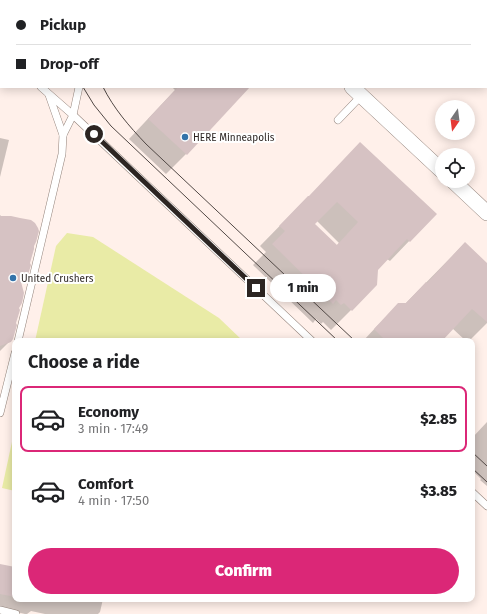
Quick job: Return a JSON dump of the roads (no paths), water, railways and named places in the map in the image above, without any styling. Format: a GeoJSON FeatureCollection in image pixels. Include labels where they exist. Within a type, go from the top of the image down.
{"type":"FeatureCollection","features":[{"type":"Feature","properties":{"kind":"street"},"geometry":{"type":"LineString","coordinates":[[357,92],[435,164]]}},
{"type":"Feature","properties":{"kind":"street"},"geometry":{"type":"LineString","coordinates":[[460,188],[487,213]]}},
{"type":"Feature","properties":{"kind":"lane"},"geometry":{"type":"LineString","coordinates":[[63,134],[73,115],[79,88]]}},
{"type":"Feature","properties":{"kind":"lane"},"geometry":{"type":"LineString","coordinates":[[48,91],[309,338]]}},
{"type":"Feature","properties":{"kind":"lane"},"geometry":{"type":"LineString","coordinates":[[19,338],[62,154],[63,134],[48,91]]}},
{"type":"Feature","properties":{"kind":"lane"},"geometry":{"type":"LineString","coordinates":[[338,120],[357,92]]}},
{"type":"Feature","properties":{"kind":"lane"},"geometry":{"type":"LineString","coordinates":[[0,413],[12,365]]}},
{"type":"Feature","properties":{"kind":"lane"},"geometry":{"type":"LineString","coordinates":[[475,495],[487,506]]}},
{"type":"Feature","properties":{"kind":"lane"},"geometry":{"type":"LineString","coordinates":[[0,610],[16,614]]}},
{"type":"Feature","properties":{"kind":"tram line"},"geometry":{"type":"LineString","coordinates":[[84,88],[94,105],[111,126],[335,338]]}},
{"type":"Feature","properties":{"kind":"tram line"},"geometry":{"type":"LineString","coordinates":[[104,88],[122,117],[146,144],[352,338]]}},
{"type":"Feature","properties":{"kind":"tram line"},"geometry":{"type":"LineString","coordinates":[[475,455],[487,466]]}},
{"type":"Feature","properties":{"kind":"tram line"},"geometry":{"type":"LineString","coordinates":[[475,471],[487,482]]}},
{"type":"Feature","properties":{"kind":"place","name":"HERE Minneapolis"},"geometry":{"type":"Point","coordinates":[185,137]}},
{"type":"Feature","properties":{"kind":"place","name":"United Crushers"},"geometry":{"type":"Point","coordinates":[13,278]}}]}
